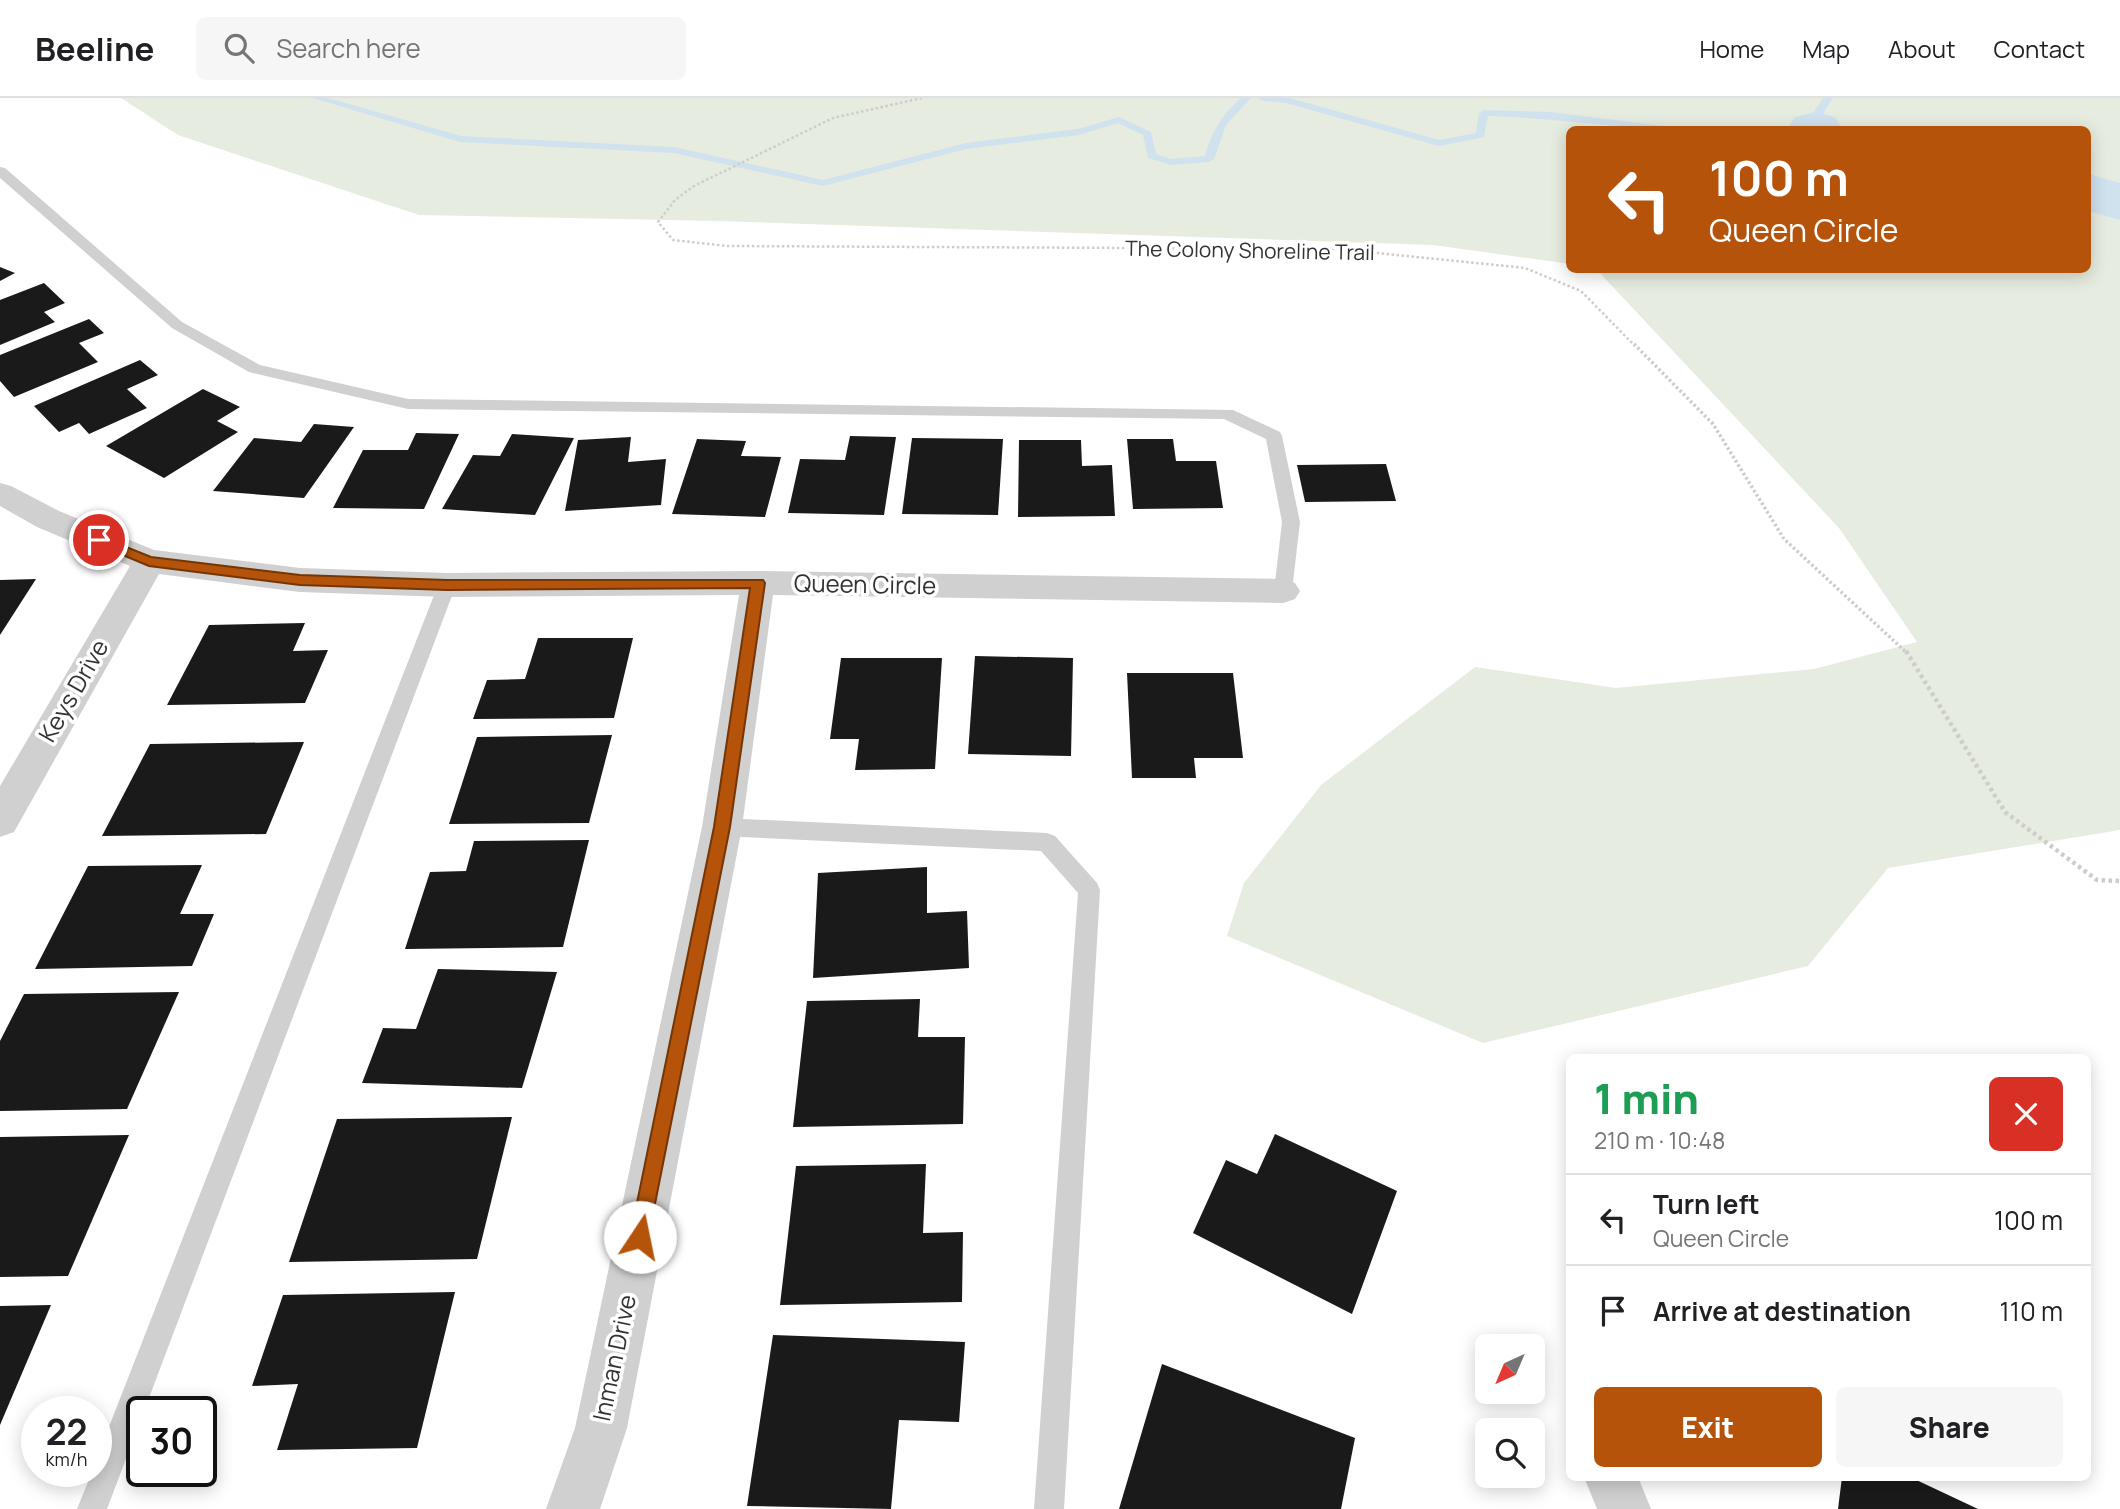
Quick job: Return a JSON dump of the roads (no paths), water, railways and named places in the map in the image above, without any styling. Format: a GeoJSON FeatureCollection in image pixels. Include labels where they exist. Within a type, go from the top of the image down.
{"type":"FeatureCollection","features":[{"type":"Feature","properties":{"kind":"street","name":"Queen Circle"},"geometry":{"type":"LineString","coordinates":[[0,493],[48,519],[149,561],[300,580],[447,585],[758,583],[1283,591]]}},
{"type":"Feature","properties":{"kind":"street","name":"Keys Drive"},"geometry":{"type":"LineString","coordinates":[[0,821],[149,561]]}},
{"type":"Feature","properties":{"kind":"street","name":"Inman Drive"},"geometry":{"type":"LineString","coordinates":[[573,1509],[601,1428],[722,827],[758,583]]}},
{"type":"Feature","properties":{"kind":"street"},"geometry":{"type":"LineString","coordinates":[[1613,1481],[1624,1509]]}},
{"type":"Feature","properties":{"kind":"lane"},"geometry":{"type":"LineString","coordinates":[[0,171],[177,325],[199,338],[255,369],[408,404],[1227,414],[1274,436],[1291,522],[1283,591]]}},
{"type":"Feature","properties":{"kind":"lane"},"geometry":{"type":"LineString","coordinates":[[92,1509],[447,585]]}},
{"type":"Feature","properties":{"kind":"lane"},"geometry":{"type":"LineString","coordinates":[[722,827],[1047,842],[1089,890],[1049,1509]]}},
{"type":"Feature","properties":{"kind":"waterway"},"geometry":{"type":"LineString","coordinates":[[318,98],[460,139],[674,150],[823,183],[966,146],[1079,132],[1119,120],[1148,134],[1151,156],[1171,162],[1209,159],[1221,124],[1246,98]]}},
{"type":"Feature","properties":{"kind":"waterway"},"geometry":{"type":"LineString","coordinates":[[1263,98],[1287,100],[1439,143],[1481,135],[1484,113],[1551,115],[1654,126]]}},
{"type":"Feature","properties":{"kind":"waterway"},"geometry":{"type":"LineString","coordinates":[[1815,126],[1820,110],[1828,98]]}},
{"type":"Feature","properties":{"kind":"waterway"},"geometry":{"type":"LineString","coordinates":[[2091,193],[2120,202]]}}]}
